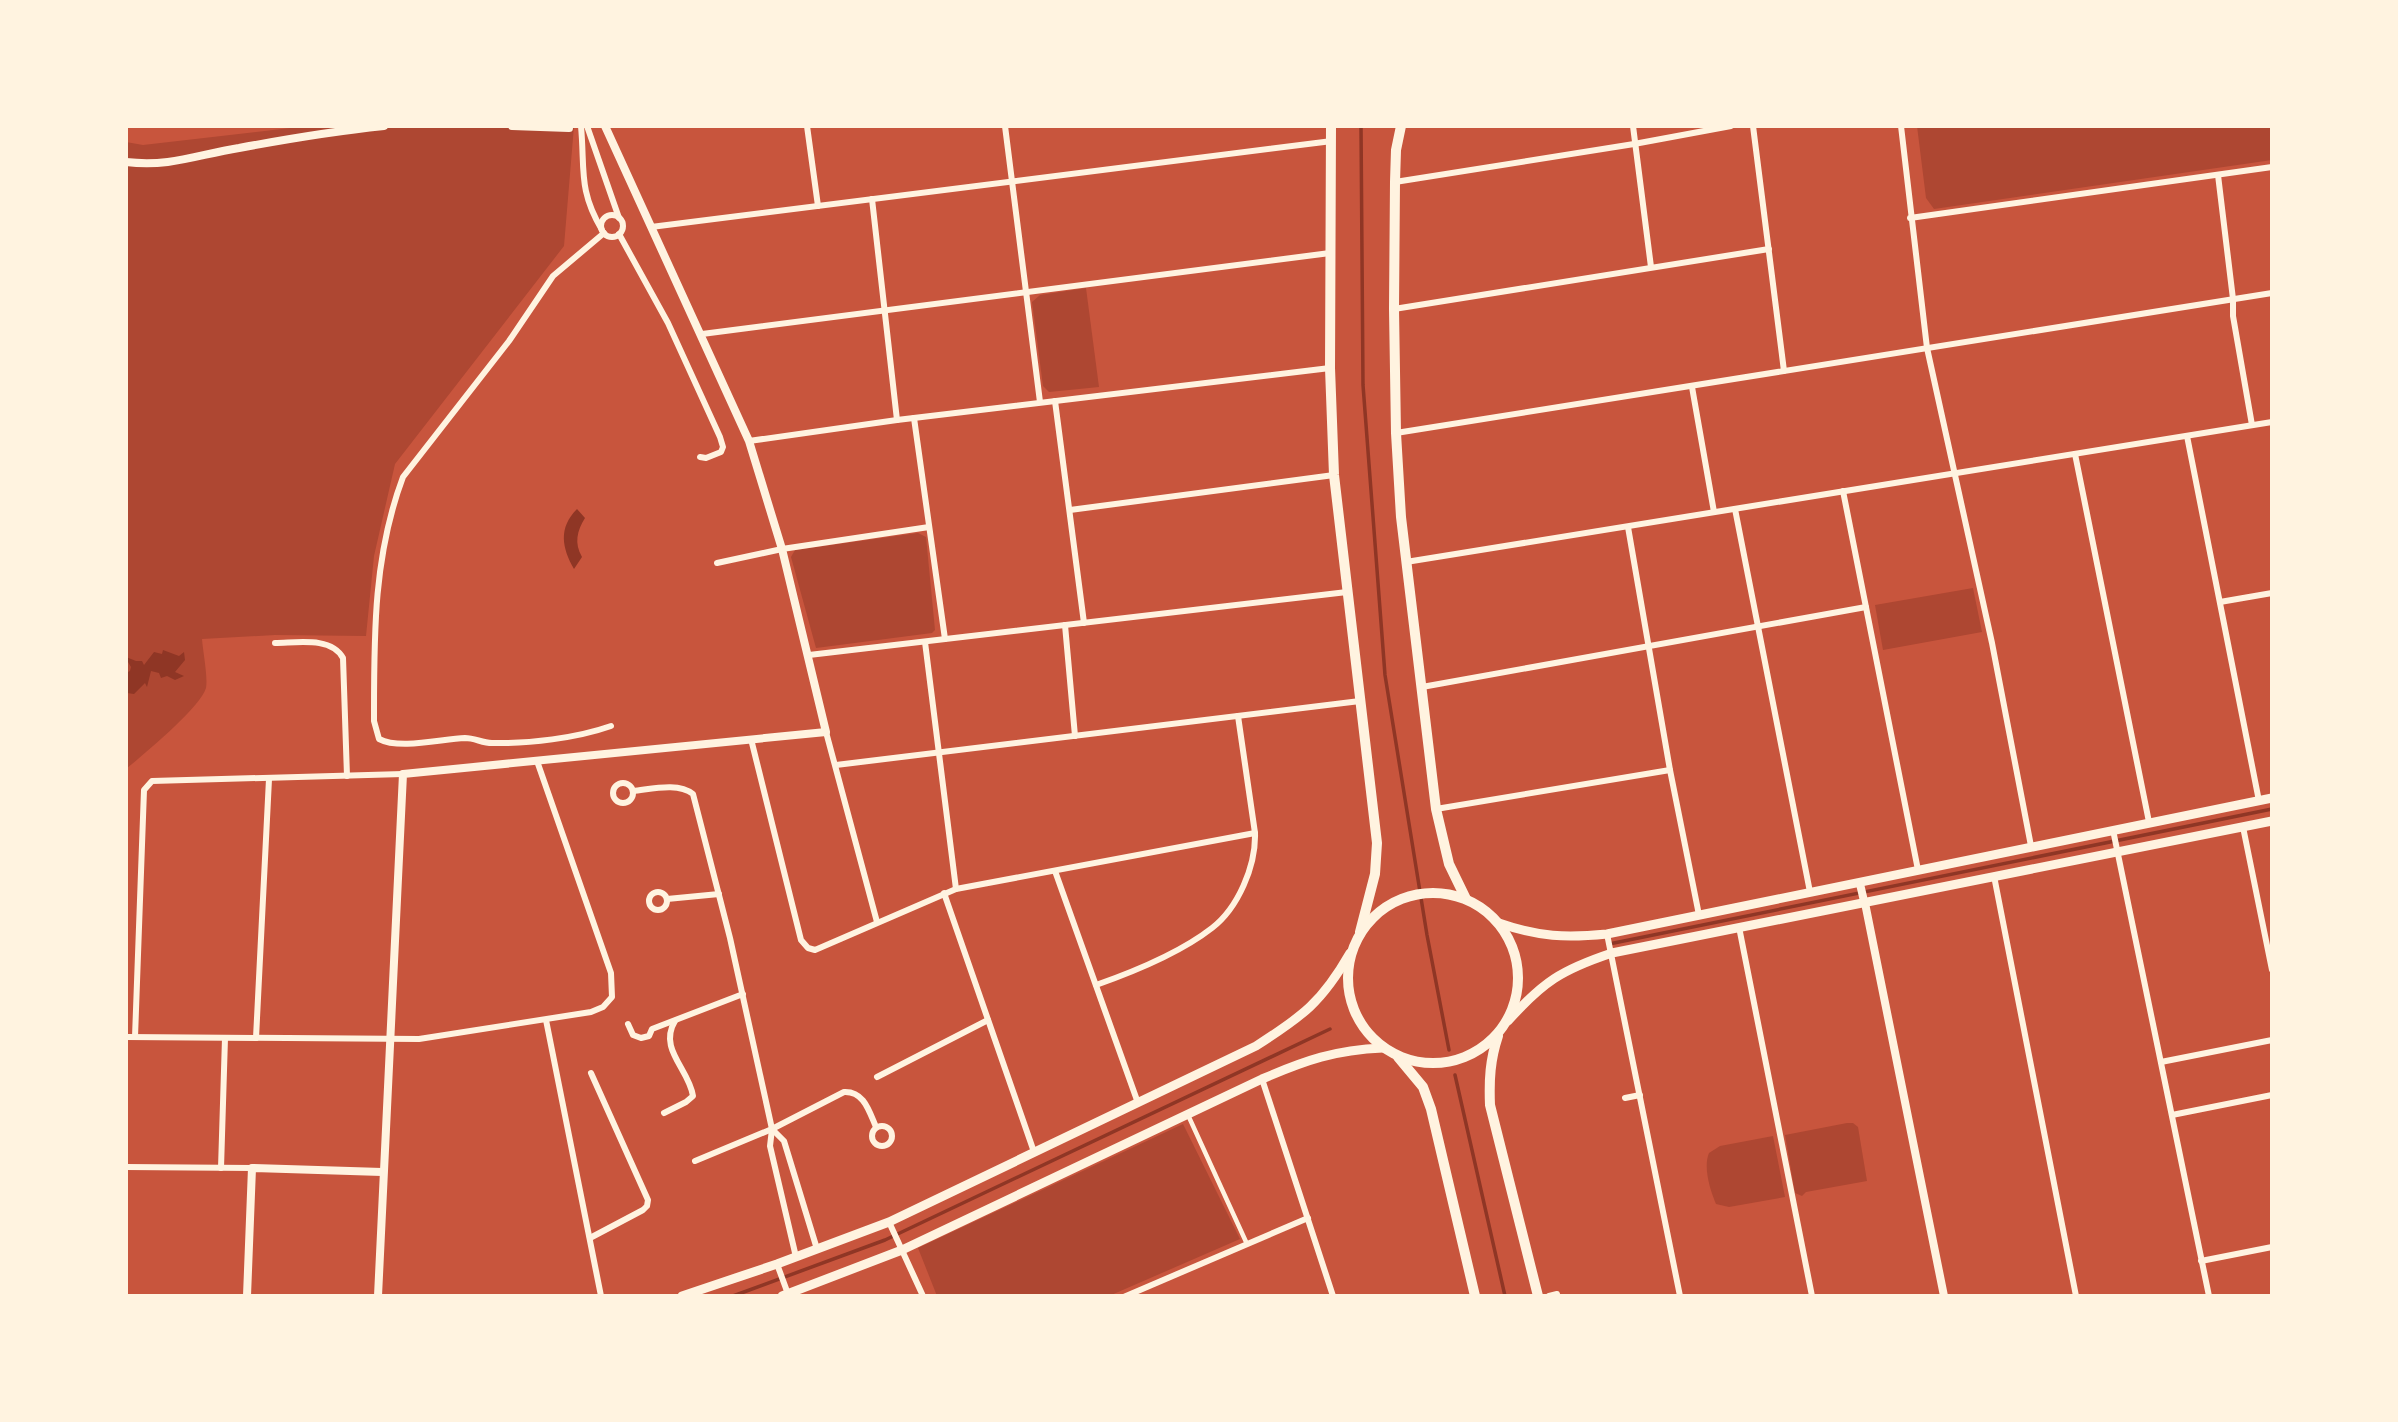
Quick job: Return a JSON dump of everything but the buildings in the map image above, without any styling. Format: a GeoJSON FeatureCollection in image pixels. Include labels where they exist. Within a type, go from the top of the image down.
{"type":"FeatureCollection","features":[{"type":"Feature","properties":{"kind":"highway"},"geometry":{"type":"LineString","coordinates":[[1331,126],[1330,368],[1334,475],[1377,843],[1375,874],[1347,970],[1351,1006],[1359,1022],[1383,1048],[1414,1062],[1452,1061],[1471,1055],[1498,1034],[1508,1021],[1517,991],[1517,960],[1499,923],[1484,909],[1466,899],[1443,893],[1419,893],[1399,899],[1371,918],[1360,932]]}},
{"type":"Feature","properties":{"kind":"highway"},"geometry":{"type":"LineString","coordinates":[[1401,126],[1396,150],[1394,309],[1396,433],[1406,562],[1436,810],[1449,864],[1466,899]]}},
{"type":"Feature","properties":{"kind":"highway"},"geometry":{"type":"LineString","coordinates":[[1498,1034],[1490,1062],[1490,1105],[1538,1296]]}},
{"type":"Feature","properties":{"kind":"highway"},"geometry":{"type":"LineString","coordinates":[[1396,1055],[1423,1087],[1431,1109],[1475,1296]]}},
{"type":"Feature","properties":{"kind":"main road"},"geometry":{"type":"LineString","coordinates":[[1499,923],[1545,936],[1571,938],[1607,935],[2272,798]]}},
{"type":"Feature","properties":{"kind":"main road"},"geometry":{"type":"LineString","coordinates":[[1508,1021],[1528,998],[1551,979],[1576,965],[1611,952],[2118,849],[2272,821]]}},
{"type":"Feature","properties":{"kind":"main road"},"geometry":{"type":"LineString","coordinates":[[682,1296],[778,1267],[796,1257],[890,1224],[1256,1046],[1297,1020],[1319,1000],[1350,953]]}},
{"type":"Feature","properties":{"kind":"main road"},"geometry":{"type":"LineString","coordinates":[[786,1293],[900,1246],[1307,1060],[1332,1053],[1383,1048]]}},
{"type":"Feature","properties":{"kind":"street"},"geometry":{"type":"LineString","coordinates":[[126,162],[177,162],[235,148],[384,126]]}},
{"type":"Feature","properties":{"kind":"street"},"geometry":{"type":"LineString","coordinates":[[512,126],[583,126]]}},
{"type":"Feature","properties":{"kind":"street"},"geometry":{"type":"LineString","coordinates":[[583,126],[622,225],[619,234],[668,323],[720,437],[723,447],[721,452],[706,458],[700,457]]}},
{"type":"Feature","properties":{"kind":"street"},"geometry":{"type":"LineString","coordinates":[[583,126],[586,196],[603,231],[611,237],[619,234]]}},
{"type":"Feature","properties":{"kind":"street"},"geometry":{"type":"LineString","coordinates":[[605,126],[750,441],[782,549],[826,732],[877,922]]}},
{"type":"Feature","properties":{"kind":"street"},"geometry":{"type":"LineString","coordinates":[[807,126],[818,206]]}},
{"type":"Feature","properties":{"kind":"street"},"geometry":{"type":"LineString","coordinates":[[1005,126],[1040,402]]}},
{"type":"Feature","properties":{"kind":"street"},"geometry":{"type":"LineString","coordinates":[[1633,126],[1651,267]]}},
{"type":"Feature","properties":{"kind":"street"},"geometry":{"type":"LineString","coordinates":[[1395,182],[1731,126]]}},
{"type":"Feature","properties":{"kind":"street"},"geometry":{"type":"LineString","coordinates":[[1753,126],[1784,371]]}},
{"type":"Feature","properties":{"kind":"street"},"geometry":{"type":"LineString","coordinates":[[1901,126],[1927,348],[1992,643],[2031,846]]}},
{"type":"Feature","properties":{"kind":"street"},"geometry":{"type":"LineString","coordinates":[[651,227],[1332,141]]}},
{"type":"Feature","properties":{"kind":"street"},"geometry":{"type":"LineString","coordinates":[[1910,218],[2272,167]]}},
{"type":"Feature","properties":{"kind":"street"},"geometry":{"type":"LineString","coordinates":[[2218,174],[2233,316],[2252,425]]}},
{"type":"Feature","properties":{"kind":"street"},"geometry":{"type":"LineString","coordinates":[[872,199],[897,420]]}},
{"type":"Feature","properties":{"kind":"street"},"geometry":{"type":"LineString","coordinates":[[611,726],[576,735],[509,742],[489,743],[467,738],[393,743],[379,739],[374,721],[377,584],[396,494],[403,477],[509,341],[554,276],[603,231],[604,218],[612,215],[619,218]]}},
{"type":"Feature","properties":{"kind":"street"},"geometry":{"type":"LineString","coordinates":[[1394,309],[1769,249]]}},
{"type":"Feature","properties":{"kind":"street"},"geometry":{"type":"LineString","coordinates":[[702,334],[1330,253]]}},
{"type":"Feature","properties":{"kind":"street"},"geometry":{"type":"LineString","coordinates":[[1396,433],[2272,293]]}},
{"type":"Feature","properties":{"kind":"street"},"geometry":{"type":"LineString","coordinates":[[750,441],[1040,402],[1330,368]]}},
{"type":"Feature","properties":{"kind":"street"},"geometry":{"type":"LineString","coordinates":[[1692,387],[1714,512]]}},
{"type":"Feature","properties":{"kind":"street"},"geometry":{"type":"LineString","coordinates":[[1055,401],[1084,623]]}},
{"type":"Feature","properties":{"kind":"street"},"geometry":{"type":"LineString","coordinates":[[914,418],[945,639]]}},
{"type":"Feature","properties":{"kind":"street"},"geometry":{"type":"LineString","coordinates":[[1406,562],[2272,422]]}},
{"type":"Feature","properties":{"kind":"street"},"geometry":{"type":"LineString","coordinates":[[2187,436],[2259,801]]}},
{"type":"Feature","properties":{"kind":"street"},"geometry":{"type":"LineString","coordinates":[[2075,454],[2149,822]]}},
{"type":"Feature","properties":{"kind":"street"},"geometry":{"type":"LineString","coordinates":[[1070,510],[1334,475]]}},
{"type":"Feature","properties":{"kind":"street"},"geometry":{"type":"LineString","coordinates":[[1843,491],[1917,870]]}},
{"type":"Feature","properties":{"kind":"street"},"geometry":{"type":"LineString","coordinates":[[1735,509],[1810,892]]}},
{"type":"Feature","properties":{"kind":"street"},"geometry":{"type":"LineString","coordinates":[[717,563],[782,549],[929,527]]}},
{"type":"Feature","properties":{"kind":"street"},"geometry":{"type":"LineString","coordinates":[[1628,527],[1670,770],[1699,915]]}},
{"type":"Feature","properties":{"kind":"street"},"geometry":{"type":"LineString","coordinates":[[809,655],[1347,592]]}},
{"type":"Feature","properties":{"kind":"street"},"geometry":{"type":"LineString","coordinates":[[2220,602],[2272,593]]}},
{"type":"Feature","properties":{"kind":"street"},"geometry":{"type":"LineString","coordinates":[[1422,687],[1866,607]]}},
{"type":"Feature","properties":{"kind":"street"},"geometry":{"type":"LineString","coordinates":[[1065,625],[1075,736]]}},
{"type":"Feature","properties":{"kind":"street"},"geometry":{"type":"LineString","coordinates":[[925,642],[956,889]]}},
{"type":"Feature","properties":{"kind":"street"},"geometry":{"type":"LineString","coordinates":[[275,643],[327,645],[339,652],[343,658],[347,776]]}},
{"type":"Feature","properties":{"kind":"street"},"geometry":{"type":"LineString","coordinates":[[836,765],[1360,701]]}},
{"type":"Feature","properties":{"kind":"street"},"geometry":{"type":"LineString","coordinates":[[1096,985],[1184,946],[1213,927],[1230,907],[1248,875],[1255,846],[1255,833],[1238,716]]}},
{"type":"Feature","properties":{"kind":"street"},"geometry":{"type":"LineString","coordinates":[[135,1037],[144,790],[152,781],[403,774],[826,732]]}},
{"type":"Feature","properties":{"kind":"street"},"geometry":{"type":"LineString","coordinates":[[751,739],[801,940],[808,948],[816,950],[956,889],[1255,833]]}},
{"type":"Feature","properties":{"kind":"street"},"geometry":{"type":"LineString","coordinates":[[126,1037],[390,1040],[435,1037],[546,1020],[591,1012],[603,1007],[612,998],[611,973],[537,761]]}},
{"type":"Feature","properties":{"kind":"street"},"geometry":{"type":"LineString","coordinates":[[1436,810],[1670,770]]}},
{"type":"Feature","properties":{"kind":"street"},"geometry":{"type":"LineString","coordinates":[[378,1296],[403,774]]}},
{"type":"Feature","properties":{"kind":"street"},"geometry":{"type":"LineString","coordinates":[[256,1038],[269,779]]}},
{"type":"Feature","properties":{"kind":"street"},"geometry":{"type":"LineString","coordinates":[[634,791],[671,787],[687,789],[693,794],[743,994],[772,1129],[771,1146],[796,1257]]}},
{"type":"Feature","properties":{"kind":"street"},"geometry":{"type":"LineString","coordinates":[[2243,827],[2272,970]]}},
{"type":"Feature","properties":{"kind":"street"},"geometry":{"type":"LineString","coordinates":[[2114,831],[2208,1296]]}},
{"type":"Feature","properties":{"kind":"street"},"geometry":{"type":"LineString","coordinates":[[1055,871],[1138,1103]]}},
{"type":"Feature","properties":{"kind":"street"},"geometry":{"type":"LineString","coordinates":[[1994,876],[2076,1296]]}},
{"type":"Feature","properties":{"kind":"street"},"geometry":{"type":"LineString","coordinates":[[1860,883],[1944,1296]]}},
{"type":"Feature","properties":{"kind":"street"},"geometry":{"type":"LineString","coordinates":[[944,893],[1034,1152]]}},
{"type":"Feature","properties":{"kind":"street"},"geometry":{"type":"LineString","coordinates":[[667,899],[719,894]]}},
{"type":"Feature","properties":{"kind":"street"},"geometry":{"type":"LineString","coordinates":[[1739,927],[1812,1296]]}},
{"type":"Feature","properties":{"kind":"street"},"geometry":{"type":"LineString","coordinates":[[1607,935],[1680,1296]]}},
{"type":"Feature","properties":{"kind":"street"},"geometry":{"type":"LineString","coordinates":[[628,1024],[633,1035],[641,1038],[649,1036],[652,1029],[743,994]]}},
{"type":"Feature","properties":{"kind":"street"},"geometry":{"type":"LineString","coordinates":[[546,1020],[601,1296]]}},
{"type":"Feature","properties":{"kind":"street"},"geometry":{"type":"LineString","coordinates":[[877,1077],[988,1020]]}},
{"type":"Feature","properties":{"kind":"street"},"geometry":{"type":"LineString","coordinates":[[664,1113],[693,1096],[691,1086],[669,1045],[669,1036],[675,1021]]}},
{"type":"Feature","properties":{"kind":"street"},"geometry":{"type":"LineString","coordinates":[[221,1168],[225,1038]]}},
{"type":"Feature","properties":{"kind":"street"},"geometry":{"type":"LineString","coordinates":[[2161,1062],[2272,1041]]}},
{"type":"Feature","properties":{"kind":"street"},"geometry":{"type":"LineString","coordinates":[[590,1238],[643,1210],[648,1200],[591,1073]]}},
{"type":"Feature","properties":{"kind":"street"},"geometry":{"type":"LineString","coordinates":[[1262,1079],[1333,1296]]}},
{"type":"Feature","properties":{"kind":"street"},"geometry":{"type":"LineString","coordinates":[[695,1161],[772,1129],[832,1097],[852,1091],[863,1099],[876,1126]]}},
{"type":"Feature","properties":{"kind":"street"},"geometry":{"type":"LineString","coordinates":[[1625,1098],[1640,1095]]}},
{"type":"Feature","properties":{"kind":"street"},"geometry":{"type":"LineString","coordinates":[[2172,1115],[2272,1095]]}},
{"type":"Feature","properties":{"kind":"street"},"geometry":{"type":"LineString","coordinates":[[1188,1115],[1247,1244]]}},
{"type":"Feature","properties":{"kind":"street"},"geometry":{"type":"LineString","coordinates":[[772,1129],[784,1141],[817,1249]]}},
{"type":"Feature","properties":{"kind":"street"},"geometry":{"type":"LineString","coordinates":[[126,1167],[382,1172]]}},
{"type":"Feature","properties":{"kind":"street"},"geometry":{"type":"LineString","coordinates":[[247,1296],[252,1168]]}},
{"type":"Feature","properties":{"kind":"street"},"geometry":{"type":"LineString","coordinates":[[1126,1296],[1308,1218]]}},
{"type":"Feature","properties":{"kind":"street"},"geometry":{"type":"LineString","coordinates":[[890,1224],[923,1296]]}},
{"type":"Feature","properties":{"kind":"street"},"geometry":{"type":"LineString","coordinates":[[2201,1261],[2272,1247]]}},
{"type":"Feature","properties":{"kind":"street"},"geometry":{"type":"LineString","coordinates":[[778,1267],[786,1293]]}},
{"type":"Feature","properties":{"kind":"street"},"geometry":{"type":"LineString","coordinates":[[1549,1296],[1557,1294]]}},
{"type":"Feature","properties":{"kind":"shaded area"},"geometry":{"type":"Polygon","coordinates":[[[307,126],[574,126],[564,246],[395,464],[374,556],[366,636],[275,635],[202,639],[206,688],[202,697],[170,731],[126,769],[126,142],[143,145],[307,126]]]}},
{"type":"Feature","properties":{"kind":"shaded area"},"geometry":{"type":"Polygon","coordinates":[[[1917,126],[2272,126],[2272,160],[1934,209],[1926,198],[1917,126]]]}},
{"type":"Feature","properties":{"kind":"shaded area"},"geometry":{"type":"Polygon","coordinates":[[[1086,288],[1099,387],[1049,392],[1043,386],[1032,302],[1040,295],[1086,288]]]}},
{"type":"Feature","properties":{"kind":"shaded area"},"geometry":{"type":"Polygon","coordinates":[[[577,509],[585,518],[578,537],[582,557],[574,569],[564,538],[567,523],[577,509]]]}},
{"type":"Feature","properties":{"kind":"shaded area"},"geometry":{"type":"Polygon","coordinates":[[[918,533],[926,537],[935,630],[932,633],[816,648],[791,557],[795,550],[918,533]]]}},
{"type":"Feature","properties":{"kind":"shaded area"},"geometry":{"type":"Polygon","coordinates":[[[1973,588],[1982,632],[1883,650],[1875,605],[1973,588]]]}},
{"type":"Feature","properties":{"kind":"shaded area"},"geometry":{"type":"Polygon","coordinates":[[[163,650],[179,656],[184,652],[185,660],[175,672],[184,676],[175,680],[167,676],[161,678],[159,673],[151,671],[147,687],[145,683],[134,694],[127,693],[126,673],[131,667],[126,663],[126,657],[142,661],[144,665],[154,652],[162,654],[163,650]]]}},
{"type":"Feature","properties":{"kind":"shaded area"},"geometry":{"type":"Polygon","coordinates":[[[1847,1123],[1858,1127],[1867,1181],[1806,1192],[1802,1196],[1795,1193],[1785,1135],[1847,1123]]]}},
{"type":"Feature","properties":{"kind":"shaded area"},"geometry":{"type":"Polygon","coordinates":[[[1183,1124],[1240,1239],[1109,1296],[937,1296],[918,1248],[1183,1124]]]}},
{"type":"Feature","properties":{"kind":"shaded area"},"geometry":{"type":"Polygon","coordinates":[[[1773,1136],[1785,1197],[1729,1207],[1716,1204],[1707,1172],[1709,1153],[1720,1146],[1773,1136]]]}},
{"type":"Feature","properties":{"kind":"waterway"},"geometry":{"type":"LineString","coordinates":[[1361,126],[1363,385],[1385,675],[1427,935],[1449,1050]]}},
{"type":"Feature","properties":{"kind":"waterway"},"geometry":{"type":"LineString","coordinates":[[1609,944],[2272,809]]}},
{"type":"Feature","properties":{"kind":"waterway"},"geometry":{"type":"LineString","coordinates":[[733,1296],[885,1240],[1330,1029]]}},
{"type":"Feature","properties":{"kind":"waterway"},"geometry":{"type":"LineString","coordinates":[[1455,1075],[1505,1296]]}}]}
